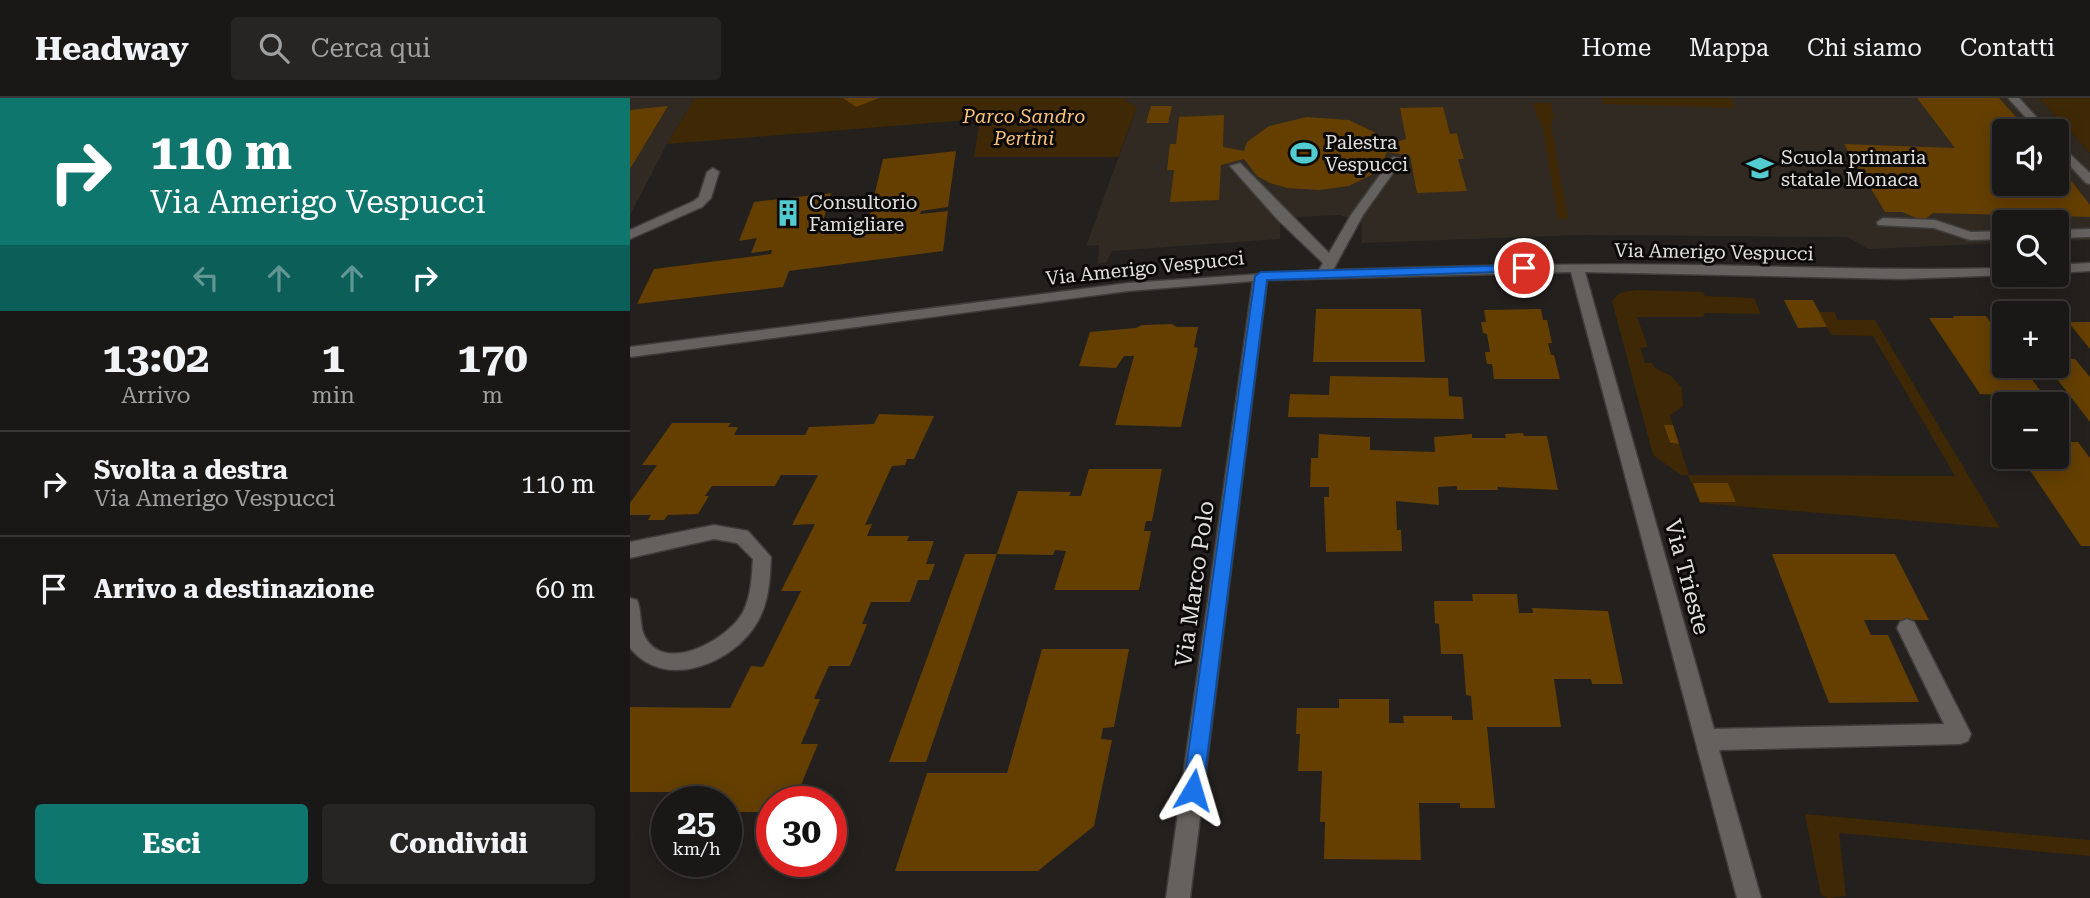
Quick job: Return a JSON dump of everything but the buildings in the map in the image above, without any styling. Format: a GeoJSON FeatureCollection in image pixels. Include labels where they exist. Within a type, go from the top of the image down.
{"type":"FeatureCollection","features":[{"type":"Feature","properties":{"kind":"street"},"geometry":{"type":"LineString","coordinates":[[2013,98],[2033,119]]}},
{"type":"Feature","properties":{"kind":"street"},"geometry":{"type":"LineString","coordinates":[[2069,158],[2090,180]]}},
{"type":"Feature","properties":{"kind":"street"},"geometry":{"type":"LineString","coordinates":[[1236,166],[1327,269],[1357,215],[1398,159]]}},
{"type":"Feature","properties":{"kind":"street"},"geometry":{"type":"LineString","coordinates":[[630,235],[698,204],[705,198],[713,172]]}},
{"type":"Feature","properties":{"kind":"street"},"geometry":{"type":"LineString","coordinates":[[1883,222],[1935,224],[1970,236],[1992,235]]}},
{"type":"Feature","properties":{"kind":"street"},"geometry":{"type":"LineString","coordinates":[[2069,234],[2090,233]]}},
{"type":"Feature","properties":{"kind":"street"},"geometry":{"type":"LineString","coordinates":[[2069,269],[2087,268]]}},
{"type":"Feature","properties":{"kind":"street","name":"Via Amerigo Vespucci"},"geometry":{"type":"LineString","coordinates":[[630,352],[1128,287],[1327,269],[1700,269],[1900,275],[1992,272]]}},
{"type":"Feature","properties":{"kind":"street","name":"Via Trieste"},"geometry":{"type":"LineString","coordinates":[[1577,270],[1749,898]]}},
{"type":"Feature","properties":{"kind":"street","name":"Via Marco Polo"},"geometry":{"type":"LineString","coordinates":[[1178,898],[1261,276]]}},
{"type":"Feature","properties":{"kind":"street"},"geometry":{"type":"LineString","coordinates":[[630,550],[713,532],[742,536],[762,557],[761,588],[750,619],[722,647],[686,662],[657,661],[637,643],[630,606]]}},
{"type":"Feature","properties":{"kind":"street"},"geometry":{"type":"LineString","coordinates":[[1706,740],[1960,734],[1907,628]]}},
{"type":"Feature","properties":{"kind":"shaded area"},"geometry":{"type":"Polygon","coordinates":[[[630,98],[695,98],[667,144],[630,215],[630,98]]]}},
{"type":"Feature","properties":{"kind":"shaded area"},"geometry":{"type":"Polygon","coordinates":[[[1127,98],[2039,98],[2058,119],[1992,119],[1992,196],[2069,196],[2069,130],[2090,153],[2090,240],[2069,241],[2069,210],[1992,210],[1992,244],[1868,249],[1848,237],[1582,235],[1362,243],[1362,223],[1340,215],[1297,217],[1280,225],[1280,239],[1112,251],[1106,263],[1098,264],[1099,245],[1086,246],[1137,107],[1126,101],[1127,98]]]}},
{"type":"Feature","properties":{"kind":"green space","name":"Parco Sandro Pertini"},"geometry":{"type":"Polygon","coordinates":[[[695,98],[1127,98],[1126,101],[1137,107],[1118,157],[974,157],[980,119],[667,144],[695,98]]]}},
{"type":"Feature","properties":{"kind":"green space"},"geometry":{"type":"Polygon","coordinates":[[[1602,98],[1731,98],[1735,108],[1603,104],[1602,98]]]}},
{"type":"Feature","properties":{"kind":"green space"},"geometry":{"type":"Polygon","coordinates":[[[2039,98],[2090,98],[2090,153],[2069,130],[2069,119],[2058,119],[2039,98]]]}},
{"type":"Feature","properties":{"kind":"green space"},"geometry":{"type":"Polygon","coordinates":[[[1533,103],[1551,103],[1554,117],[1551,125],[1568,219],[1558,219],[1542,124],[1533,103]]]}},
{"type":"Feature","properties":{"kind":"green space"},"geometry":{"type":"Polygon","coordinates":[[[1636,290],[1703,292],[1705,296],[1754,298],[1761,314],[1705,313],[1703,317],[1637,317],[1648,347],[1640,348],[1645,363],[1652,363],[1655,368],[1671,376],[1682,388],[1683,406],[1670,416],[1673,425],[1664,425],[1670,444],[1679,444],[1689,475],[1955,476],[1873,336],[1831,335],[1819,312],[1834,312],[1838,320],[1875,320],[2000,528],[1700,503],[1688,475],[1681,475],[1653,455],[1612,301],[1620,293],[1636,290]]]}},
{"type":"Feature","properties":{"kind":"green space"},"geometry":{"type":"Polygon","coordinates":[[[1805,814],[2090,840],[2090,856],[1839,833],[1846,896],[1828,898],[1821,895],[1805,814]]]}},
{"type":"Feature","properties":{"kind":"place","name":"Palestra Vespucci"},"geometry":{"type":"Point","coordinates":[1304,153]}},
{"type":"Feature","properties":{"kind":"place","name":"Scuola primaria statale Monaca"},"geometry":{"type":"Point","coordinates":[1760,168]}},
{"type":"Feature","properties":{"kind":"place","name":"Consultorio Famigliare"},"geometry":{"type":"Point","coordinates":[788,213]}},
{"type":"Feature","properties":{"kind":"route"},"geometry":{"type":"LineString","coordinates":[[1193,790],[1261,276],[1524,268]]}}]}
